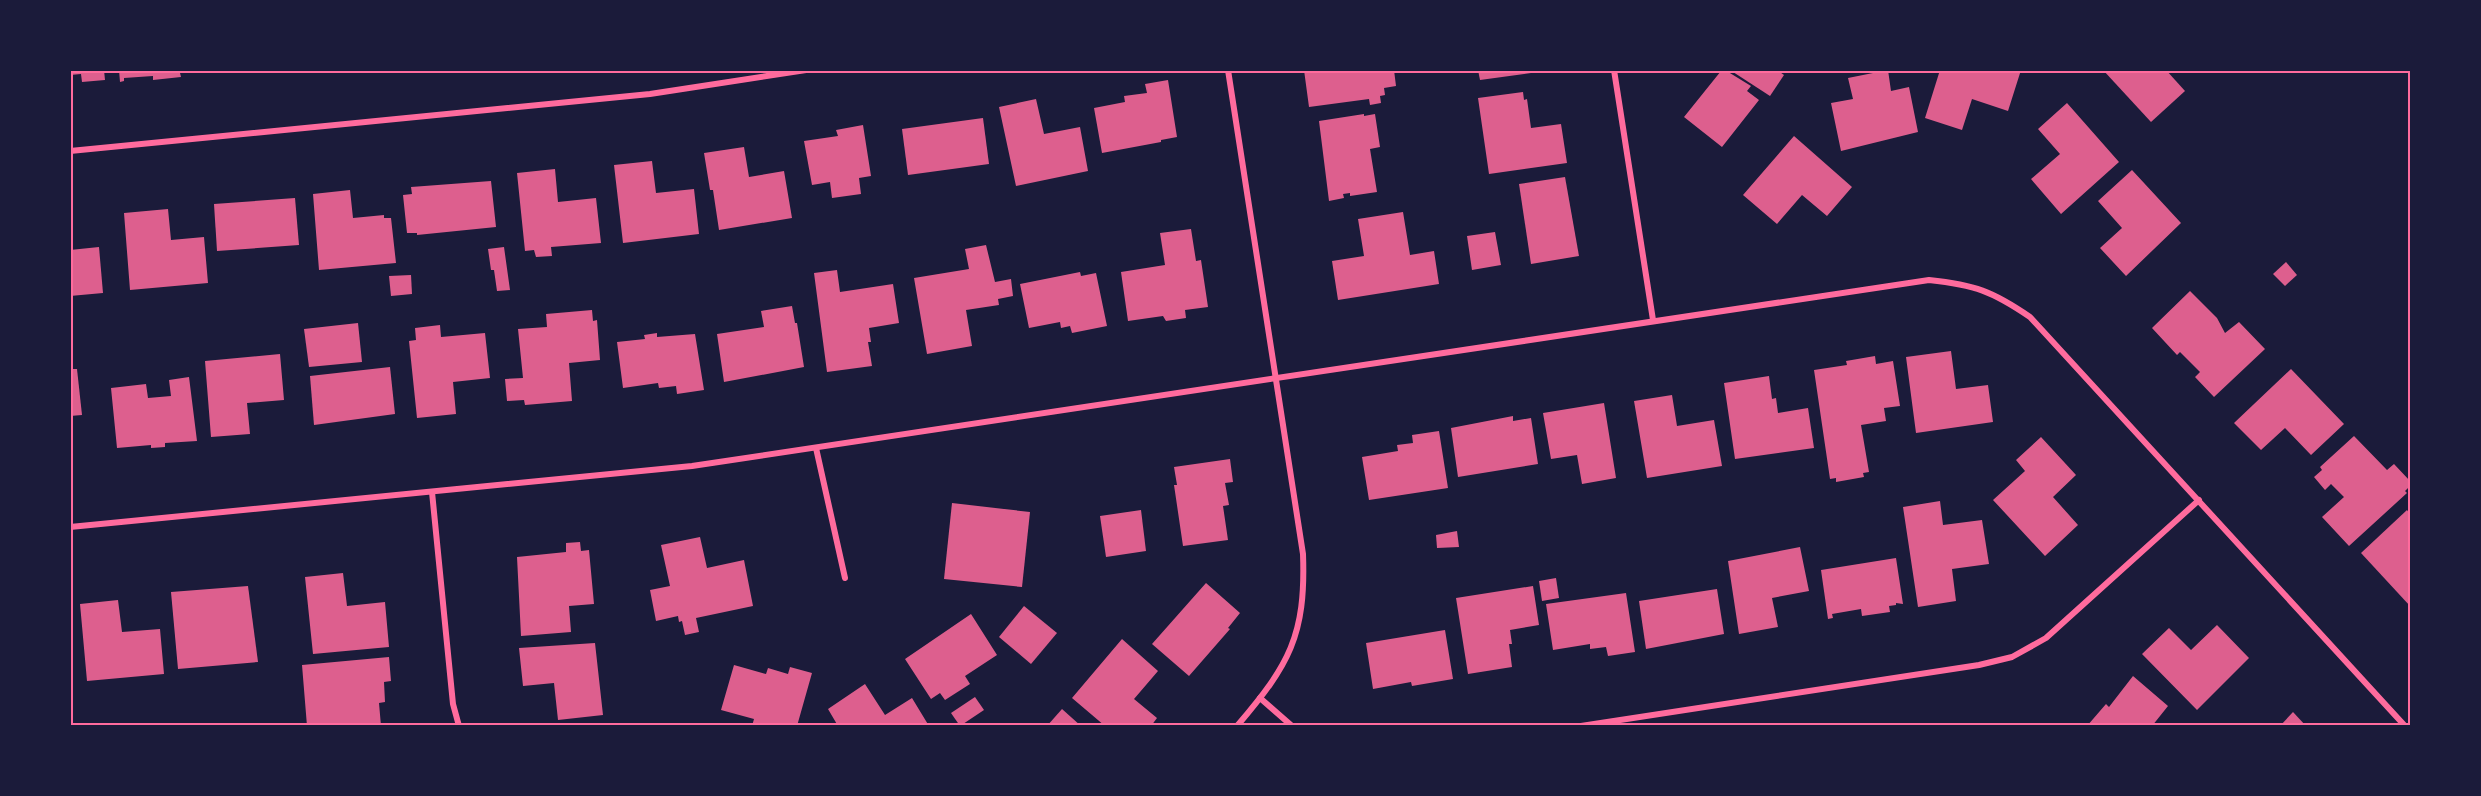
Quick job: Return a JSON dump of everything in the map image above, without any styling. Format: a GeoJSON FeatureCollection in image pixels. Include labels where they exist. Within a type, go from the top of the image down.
{"type":"FeatureCollection","features":[{"type":"Feature","properties":{"kind":"street"},"geometry":{"type":"LineString","coordinates":[[70,151],[650,94],[806,70]]}},
{"type":"Feature","properties":{"kind":"street"},"geometry":{"type":"LineString","coordinates":[[1228,70],[1303,554],[1305,594],[1298,631],[1282,669],[1237,726]]}},
{"type":"Feature","properties":{"kind":"street"},"geometry":{"type":"LineString","coordinates":[[1614,70],[1653,320]]}},
{"type":"Feature","properties":{"kind":"street"},"geometry":{"type":"LineString","coordinates":[[70,527],[692,466],[1929,280],[1965,284],[2000,297],[2030,316],[2405,726]]}},
{"type":"Feature","properties":{"kind":"street"},"geometry":{"type":"LineString","coordinates":[[816,448],[845,578]]}},
{"type":"Feature","properties":{"kind":"street"},"geometry":{"type":"LineString","coordinates":[[432,492],[453,704],[459,726]]}},
{"type":"Feature","properties":{"kind":"street"},"geometry":{"type":"LineString","coordinates":[[1581,726],[1979,665],[2012,657],[2046,638],[2199,500]]}},
{"type":"Feature","properties":{"kind":"street"},"geometry":{"type":"LineString","coordinates":[[1260,698],[1292,726]]}},
{"type":"Feature","properties":{"kind":"building"},"geometry":{"type":"Polygon","coordinates":[[[70,70],[104,70],[105,80],[82,82],[81,74],[70,75],[70,70]]]}},
{"type":"Feature","properties":{"kind":"building"},"geometry":{"type":"Polygon","coordinates":[[[119,70],[187,70],[187,72],[180,73],[181,77],[153,80],[153,76],[124,78],[124,81],[120,82],[119,70]]]}},
{"type":"Feature","properties":{"kind":"building"},"geometry":{"type":"Polygon","coordinates":[[[1304,70],[1394,70],[1396,86],[1384,88],[1385,95],[1380,96],[1381,103],[1370,105],[1369,99],[1309,107],[1304,70]]]}},
{"type":"Feature","properties":{"kind":"building"},"geometry":{"type":"Polygon","coordinates":[[[1478,70],[1538,70],[1538,72],[1480,80],[1478,70]]]}},
{"type":"Feature","properties":{"kind":"building"},"geometry":{"type":"Polygon","coordinates":[[[1725,70],[1751,86],[1747,91],[1759,100],[1722,147],[1684,117],[1721,71],[1725,70]]]}},
{"type":"Feature","properties":{"kind":"building"},"geometry":{"type":"Polygon","coordinates":[[[1730,70],[1777,70],[1784,75],[1770,96],[1730,70]]]}},
{"type":"Feature","properties":{"kind":"building"},"geometry":{"type":"Polygon","coordinates":[[[1888,70],[1891,91],[1909,87],[1918,132],[1841,151],[1831,103],[1853,99],[1848,78],[1888,70]]]}},
{"type":"Feature","properties":{"kind":"building"},"geometry":{"type":"Polygon","coordinates":[[[1940,70],[2021,70],[2008,111],[1972,99],[1962,130],[1925,118],[1940,70]]]}},
{"type":"Feature","properties":{"kind":"building"},"geometry":{"type":"Polygon","coordinates":[[[2103,70],[2166,70],[2185,91],[2151,122],[2103,70]]]}},
{"type":"Feature","properties":{"kind":"building"},"geometry":{"type":"Polygon","coordinates":[[[1168,80],[1177,137],[1102,153],[1094,108],[1125,102],[1124,96],[1147,93],[1145,84],[1168,80]]]}},
{"type":"Feature","properties":{"kind":"building"},"geometry":{"type":"Polygon","coordinates":[[[1523,92],[1524,100],[1527,99],[1531,128],[1561,124],[1567,163],[1489,174],[1478,98],[1523,92]]]}},
{"type":"Feature","properties":{"kind":"building"},"geometry":{"type":"Polygon","coordinates":[[[1036,99],[1044,134],[1080,127],[1088,171],[1016,186],[999,107],[1036,99]]]}},
{"type":"Feature","properties":{"kind":"building"},"geometry":{"type":"Polygon","coordinates":[[[2067,103],[2119,162],[2061,214],[2031,179],[2060,154],[2038,129],[2067,103]]]}},
{"type":"Feature","properties":{"kind":"building"},"geometry":{"type":"Polygon","coordinates":[[[1364,114],[1364,116],[1375,114],[1380,147],[1370,149],[1377,192],[1350,196],[1350,193],[1343,194],[1344,198],[1329,201],[1319,121],[1364,114]]]}},
{"type":"Feature","properties":{"kind":"building"},"geometry":{"type":"Polygon","coordinates":[[[983,118],[989,164],[908,175],[902,129],[983,118]]]}},
{"type":"Feature","properties":{"kind":"building"},"geometry":{"type":"Polygon","coordinates":[[[863,125],[871,176],[859,178],[861,194],[832,198],[830,182],[812,185],[804,141],[838,136],[836,130],[863,125]]]}},
{"type":"Feature","properties":{"kind":"building"},"geometry":{"type":"Polygon","coordinates":[[[1794,136],[1852,187],[1827,216],[1802,195],[1777,224],[1743,195],[1794,136]]]}},
{"type":"Feature","properties":{"kind":"building"},"geometry":{"type":"Polygon","coordinates":[[[744,147],[749,177],[784,171],[792,218],[719,230],[704,153],[744,147]]]}},
{"type":"Feature","properties":{"kind":"building"},"geometry":{"type":"Polygon","coordinates":[[[652,161],[656,193],[694,189],[699,234],[623,243],[614,165],[652,161]]]}},
{"type":"Feature","properties":{"kind":"building"},"geometry":{"type":"Polygon","coordinates":[[[555,169],[558,202],[596,198],[601,243],[551,247],[552,256],[536,257],[534,250],[525,251],[517,173],[555,169]]]}},
{"type":"Feature","properties":{"kind":"building"},"geometry":{"type":"Polygon","coordinates":[[[2132,170],[2181,223],[2126,276],[2100,248],[2122,228],[2098,201],[2132,170]]]}},
{"type":"Feature","properties":{"kind":"building"},"geometry":{"type":"Polygon","coordinates":[[[1565,177],[1579,256],[1531,264],[1519,184],[1565,177]]]}},
{"type":"Feature","properties":{"kind":"building"},"geometry":{"type":"Polygon","coordinates":[[[491,181],[496,227],[417,235],[417,233],[407,233],[403,195],[412,194],[411,187],[491,181]]]}},
{"type":"Feature","properties":{"kind":"building"},"geometry":{"type":"Polygon","coordinates":[[[350,190],[353,218],[384,215],[384,218],[391,218],[396,263],[319,270],[313,194],[350,190]]]}},
{"type":"Feature","properties":{"kind":"building"},"geometry":{"type":"Polygon","coordinates":[[[295,198],[299,245],[217,251],[214,204],[295,198]]]}},
{"type":"Feature","properties":{"kind":"building"},"geometry":{"type":"Polygon","coordinates":[[[168,209],[171,240],[204,237],[208,283],[130,290],[124,213],[168,209]]]}},
{"type":"Feature","properties":{"kind":"building"},"geometry":{"type":"Polygon","coordinates":[[[1403,212],[1410,255],[1434,251],[1439,284],[1338,300],[1332,261],[1364,256],[1358,219],[1403,212]]]}},
{"type":"Feature","properties":{"kind":"building"},"geometry":{"type":"Polygon","coordinates":[[[1191,229],[1196,261],[1201,260],[1208,307],[1185,310],[1186,318],[1166,321],[1163,316],[1128,321],[1121,272],[1165,265],[1160,233],[1191,229]]]}},
{"type":"Feature","properties":{"kind":"building"},"geometry":{"type":"Polygon","coordinates":[[[1495,232],[1501,265],[1472,270],[1467,236],[1495,232]]]}},
{"type":"Feature","properties":{"kind":"building"},"geometry":{"type":"Polygon","coordinates":[[[986,245],[995,282],[1011,279],[1013,296],[998,299],[999,305],[966,310],[972,346],[927,354],[914,278],[969,269],[965,249],[986,245]]]}},
{"type":"Feature","properties":{"kind":"building"},"geometry":{"type":"Polygon","coordinates":[[[99,247],[103,293],[70,296],[70,250],[99,247]]]}},
{"type":"Feature","properties":{"kind":"building"},"geometry":{"type":"Polygon","coordinates":[[[504,247],[510,290],[497,291],[488,249],[504,247]]]}},
{"type":"Feature","properties":{"kind":"building"},"geometry":{"type":"Polygon","coordinates":[[[2286,262],[2297,275],[2285,286],[2273,274],[2286,262]]]}},
{"type":"Feature","properties":{"kind":"building"},"geometry":{"type":"Polygon","coordinates":[[[837,270],[840,292],[893,284],[899,323],[869,328],[871,342],[868,342],[872,366],[827,372],[814,273],[837,270]]]}},
{"type":"Feature","properties":{"kind":"building"},"geometry":{"type":"Polygon","coordinates":[[[1080,272],[1081,276],[1096,273],[1107,326],[1072,333],[1070,326],[1061,328],[1060,322],[1029,328],[1020,284],[1080,272]]]}},
{"type":"Feature","properties":{"kind":"building"},"geometry":{"type":"Polygon","coordinates":[[[411,275],[412,294],[391,296],[389,276],[411,275]]]}},
{"type":"Feature","properties":{"kind":"building"},"geometry":{"type":"Polygon","coordinates":[[[2190,291],[2217,318],[2225,333],[2239,322],[2265,349],[2214,397],[2195,377],[2200,372],[2180,352],[2177,355],[2152,328],[2190,291]]]}},
{"type":"Feature","properties":{"kind":"building"},"geometry":{"type":"Polygon","coordinates":[[[792,306],[804,367],[724,382],[717,334],[764,327],[761,311],[792,306]]]}},
{"type":"Feature","properties":{"kind":"building"},"geometry":{"type":"Polygon","coordinates":[[[592,310],[593,321],[597,320],[600,360],[569,363],[572,401],[525,405],[524,400],[507,401],[505,379],[523,378],[518,329],[547,327],[546,314],[592,310]]]}},
{"type":"Feature","properties":{"kind":"building"},"geometry":{"type":"Polygon","coordinates":[[[358,323],[362,362],[309,367],[304,329],[358,323]]]}},
{"type":"Feature","properties":{"kind":"building"},"geometry":{"type":"Polygon","coordinates":[[[440,325],[441,337],[485,333],[490,378],[453,382],[456,414],[417,418],[409,341],[416,340],[415,328],[440,325]]]}},
{"type":"Feature","properties":{"kind":"building"},"geometry":{"type":"Polygon","coordinates":[[[657,333],[657,337],[695,334],[704,390],[677,394],[676,386],[659,388],[658,383],[623,388],[617,342],[645,339],[644,335],[657,333]]]}},
{"type":"Feature","properties":{"kind":"building"},"geometry":{"type":"Polygon","coordinates":[[[1951,351],[1956,389],[1988,385],[1993,422],[1916,433],[1906,357],[1951,351]]]}},
{"type":"Feature","properties":{"kind":"building"},"geometry":{"type":"Polygon","coordinates":[[[280,354],[284,400],[247,403],[250,434],[211,437],[205,361],[280,354]]]}},
{"type":"Feature","properties":{"kind":"building"},"geometry":{"type":"Polygon","coordinates":[[[1875,356],[1876,364],[1893,361],[1900,406],[1884,408],[1886,421],[1861,425],[1869,472],[1863,473],[1864,477],[1836,482],[1836,478],[1830,479],[1814,370],[1847,365],[1846,361],[1875,356]]]}},
{"type":"Feature","properties":{"kind":"building"},"geometry":{"type":"Polygon","coordinates":[[[390,367],[395,414],[314,425],[310,376],[390,367]]]}},
{"type":"Feature","properties":{"kind":"building"},"geometry":{"type":"Polygon","coordinates":[[[70,369],[77,369],[82,415],[70,416],[70,369]]]}},
{"type":"Feature","properties":{"kind":"building"},"geometry":{"type":"Polygon","coordinates":[[[2291,369],[2344,424],[2311,455],[2285,428],[2261,450],[2234,423],[2291,369]]]}},
{"type":"Feature","properties":{"kind":"building"},"geometry":{"type":"Polygon","coordinates":[[[1769,376],[1772,399],[1776,398],[1778,413],[1808,408],[1814,448],[1735,459],[1724,383],[1769,376]]]}},
{"type":"Feature","properties":{"kind":"building"},"geometry":{"type":"Polygon","coordinates":[[[189,377],[197,441],[165,443],[165,447],[151,448],[151,445],[117,448],[111,388],[146,384],[148,398],[171,396],[169,380],[189,377]]]}},
{"type":"Feature","properties":{"kind":"building"},"geometry":{"type":"Polygon","coordinates":[[[1672,395],[1677,426],[1714,420],[1722,466],[1647,478],[1634,401],[1672,395]]]}},
{"type":"Feature","properties":{"kind":"building"},"geometry":{"type":"Polygon","coordinates":[[[1604,403],[1616,478],[1582,484],[1577,455],[1551,459],[1543,413],[1604,403]]]}},
{"type":"Feature","properties":{"kind":"building"},"geometry":{"type":"Polygon","coordinates":[[[1513,416],[1513,421],[1531,418],[1538,464],[1458,477],[1451,428],[1513,416]]]}},
{"type":"Feature","properties":{"kind":"building"},"geometry":{"type":"Polygon","coordinates":[[[1439,431],[1448,488],[1369,500],[1362,457],[1398,451],[1397,445],[1413,443],[1412,435],[1439,431]]]}},
{"type":"Feature","properties":{"kind":"building"},"geometry":{"type":"Polygon","coordinates":[[[2354,436],[2387,470],[2394,464],[2410,481],[2410,486],[2405,491],[2407,493],[2349,546],[2322,517],[2344,497],[2331,484],[2325,490],[2314,477],[2322,470],[2320,467],[2354,436]]]}},
{"type":"Feature","properties":{"kind":"building"},"geometry":{"type":"Polygon","coordinates":[[[2041,437],[2076,475],[2053,497],[2078,525],[2045,556],[1993,500],[2025,471],[2016,460],[2041,437]]]}},
{"type":"Feature","properties":{"kind":"building"},"geometry":{"type":"Polygon","coordinates":[[[1230,459],[1233,482],[1225,483],[1229,505],[1223,506],[1228,540],[1183,546],[1174,485],[1177,485],[1174,467],[1230,459]]]}},
{"type":"Feature","properties":{"kind":"building"},"geometry":{"type":"Polygon","coordinates":[[[1940,501],[1943,525],[1982,520],[1989,564],[1952,569],[1956,601],[1918,607],[1903,507],[1940,501]]]}},
{"type":"Feature","properties":{"kind":"building"},"geometry":{"type":"Polygon","coordinates":[[[952,503],[1030,512],[1022,587],[944,579],[952,503]]]}},
{"type":"Feature","properties":{"kind":"building"},"geometry":{"type":"Polygon","coordinates":[[[1141,510],[1146,551],[1106,557],[1100,516],[1141,510]]]}},
{"type":"Feature","properties":{"kind":"building"},"geometry":{"type":"Polygon","coordinates":[[[2407,510],[2410,514],[2410,606],[2361,553],[2407,510]]]}},
{"type":"Feature","properties":{"kind":"building"},"geometry":{"type":"Polygon","coordinates":[[[1457,531],[1459,547],[1437,548],[1436,535],[1457,531]]]}},
{"type":"Feature","properties":{"kind":"building"},"geometry":{"type":"Polygon","coordinates":[[[700,537],[707,568],[744,560],[753,606],[696,618],[699,632],[685,635],[682,621],[679,622],[678,616],[656,621],[650,590],[670,586],[661,545],[700,537]]]}},
{"type":"Feature","properties":{"kind":"building"},"geometry":{"type":"Polygon","coordinates":[[[580,542],[581,551],[589,550],[594,604],[569,606],[571,632],[521,636],[517,557],[566,552],[566,543],[580,542]]]}},
{"type":"Feature","properties":{"kind":"building"},"geometry":{"type":"Polygon","coordinates":[[[1800,547],[1809,591],[1772,598],[1778,627],[1739,634],[1728,561],[1800,547]]]}},
{"type":"Feature","properties":{"kind":"building"},"geometry":{"type":"Polygon","coordinates":[[[1896,558],[1903,604],[1896,603],[1896,605],[1889,606],[1890,612],[1862,616],[1861,609],[1832,614],[1833,618],[1828,619],[1821,570],[1896,558]]]}},
{"type":"Feature","properties":{"kind":"building"},"geometry":{"type":"Polygon","coordinates":[[[343,573],[347,606],[385,602],[389,647],[313,654],[305,577],[343,573]]]}},
{"type":"Feature","properties":{"kind":"building"},"geometry":{"type":"Polygon","coordinates":[[[1556,578],[1559,598],[1542,601],[1539,581],[1556,578]]]}},
{"type":"Feature","properties":{"kind":"building"},"geometry":{"type":"Polygon","coordinates":[[[1206,583],[1240,613],[1228,628],[1230,629],[1189,676],[1152,644],[1206,583]]]}},
{"type":"Feature","properties":{"kind":"building"},"geometry":{"type":"Polygon","coordinates":[[[248,586],[258,662],[178,669],[171,592],[248,586]]]}},
{"type":"Feature","properties":{"kind":"building"},"geometry":{"type":"Polygon","coordinates":[[[1533,586],[1539,625],[1510,630],[1512,667],[1468,674],[1456,598],[1533,586]]]}},
{"type":"Feature","properties":{"kind":"building"},"geometry":{"type":"Polygon","coordinates":[[[1717,589],[1724,634],[1646,649],[1639,601],[1717,589]]]}},
{"type":"Feature","properties":{"kind":"building"},"geometry":{"type":"Polygon","coordinates":[[[1626,593],[1635,652],[1608,656],[1606,647],[1590,649],[1590,644],[1553,650],[1546,604],[1626,593]]]}},
{"type":"Feature","properties":{"kind":"building"},"geometry":{"type":"Polygon","coordinates":[[[118,600],[122,632],[160,629],[164,674],[87,681],[80,604],[118,600]]]}},
{"type":"Feature","properties":{"kind":"building"},"geometry":{"type":"Polygon","coordinates":[[[1024,606],[1057,633],[1031,664],[999,637],[1024,606]]]}},
{"type":"Feature","properties":{"kind":"building"},"geometry":{"type":"Polygon","coordinates":[[[971,614],[997,655],[965,676],[970,684],[945,700],[940,693],[931,699],[905,659],[971,614]]]}},
{"type":"Feature","properties":{"kind":"building"},"geometry":{"type":"Polygon","coordinates":[[[2217,625],[2249,658],[2197,710],[2142,654],[2169,628],[2191,650],[2217,625]]]}},
{"type":"Feature","properties":{"kind":"building"},"geometry":{"type":"Polygon","coordinates":[[[1445,630],[1453,679],[1412,686],[1411,682],[1373,689],[1366,643],[1445,630]]]}},
{"type":"Feature","properties":{"kind":"building"},"geometry":{"type":"Polygon","coordinates":[[[1122,639],[1158,671],[1134,699],[1157,718],[1151,726],[1105,726],[1072,698],[1122,639]]]}},
{"type":"Feature","properties":{"kind":"building"},"geometry":{"type":"Polygon","coordinates":[[[595,643],[603,715],[558,720],[554,683],[523,686],[519,648],[595,643]]]}},
{"type":"Feature","properties":{"kind":"building"},"geometry":{"type":"Polygon","coordinates":[[[389,657],[391,681],[384,682],[385,702],[379,703],[381,726],[307,726],[302,665],[389,657]]]}},
{"type":"Feature","properties":{"kind":"building"},"geometry":{"type":"Polygon","coordinates":[[[734,665],[766,674],[768,668],[788,674],[790,667],[812,673],[797,726],[752,726],[754,719],[721,710],[734,665]]]}},
{"type":"Feature","properties":{"kind":"building"},"geometry":{"type":"Polygon","coordinates":[[[2133,676],[2168,706],[2152,726],[2087,726],[2106,704],[2109,707],[2133,676]]]}},
{"type":"Feature","properties":{"kind":"building"},"geometry":{"type":"Polygon","coordinates":[[[865,684],[885,715],[912,698],[929,726],[838,726],[828,709],[865,684]]]}},
{"type":"Feature","properties":{"kind":"building"},"geometry":{"type":"Polygon","coordinates":[[[975,697],[984,710],[960,726],[951,713],[975,697]]]}},
{"type":"Feature","properties":{"kind":"building"},"geometry":{"type":"Polygon","coordinates":[[[1062,709],[1081,726],[1047,726],[1062,709]]]}},
{"type":"Feature","properties":{"kind":"building"},"geometry":{"type":"Polygon","coordinates":[[[2293,712],[2306,726],[2280,726],[2293,712]]]}}]}
